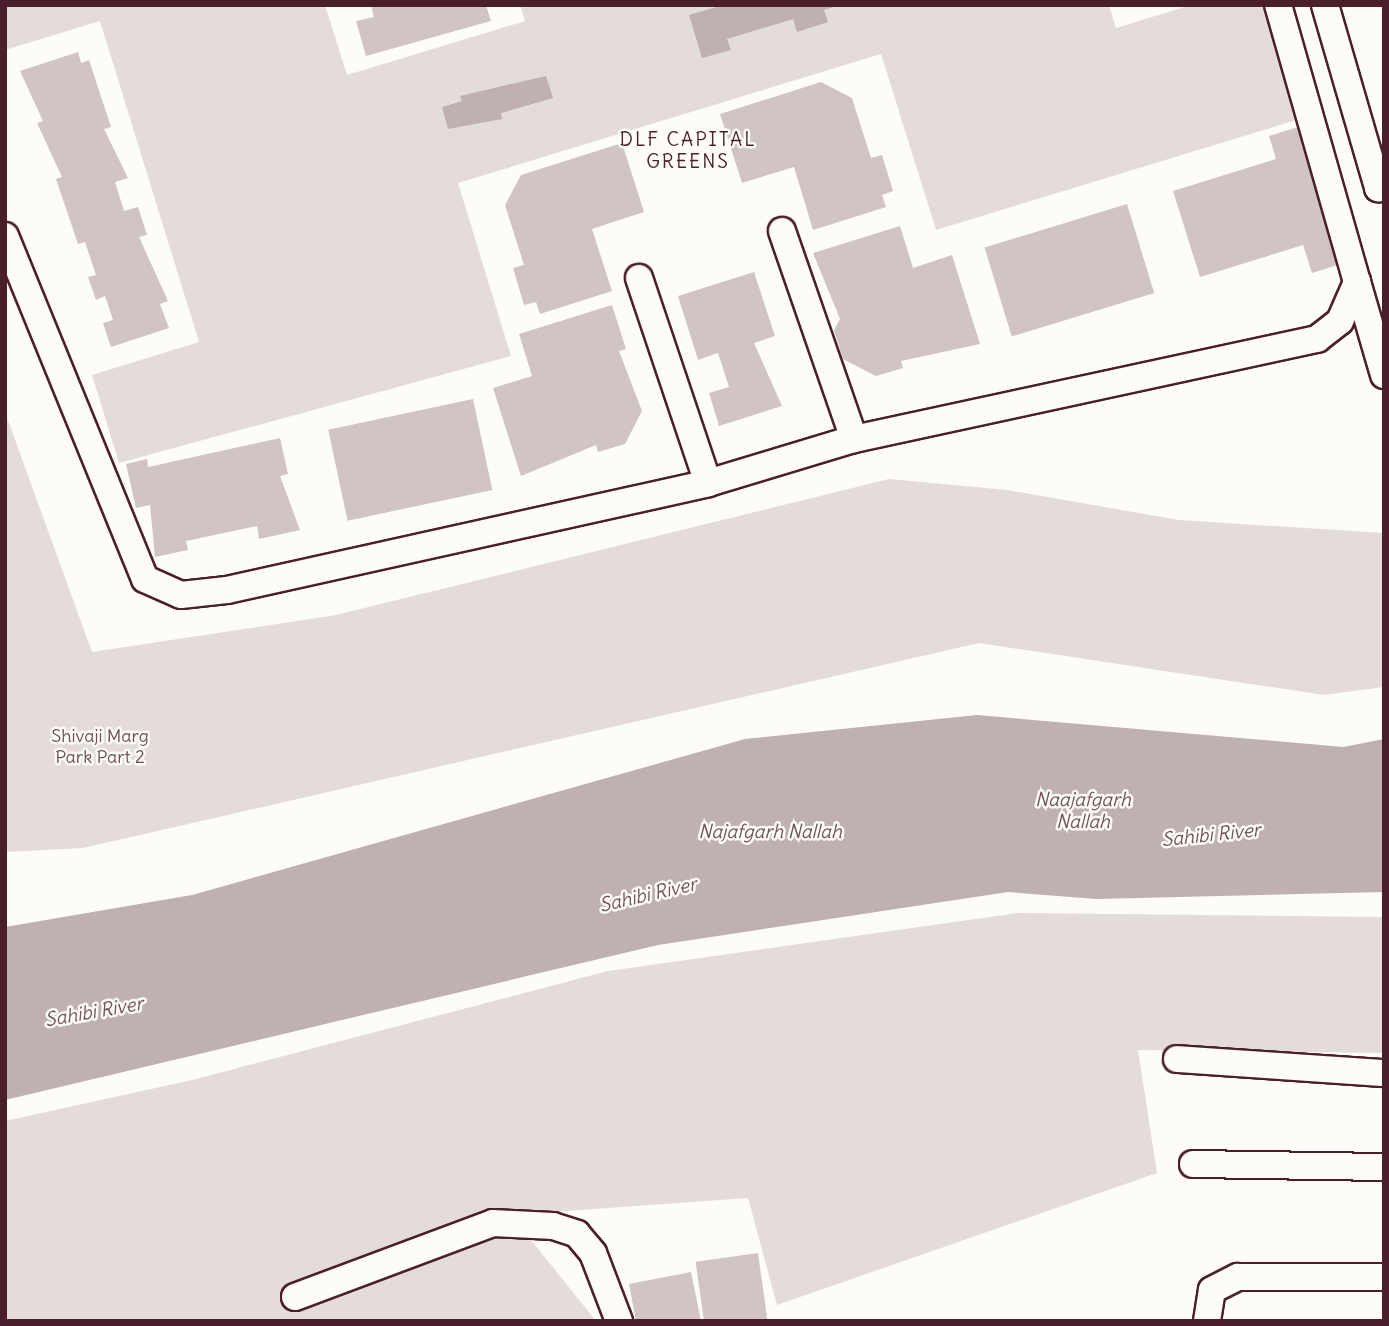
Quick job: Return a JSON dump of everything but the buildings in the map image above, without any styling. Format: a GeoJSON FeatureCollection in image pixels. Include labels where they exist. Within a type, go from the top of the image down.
{"type":"FeatureCollection","features":[{"type":"Feature","properties":{"kind":"street"},"geometry":{"type":"LineString","coordinates":[[1278,5],[1384,374]]}},
{"type":"Feature","properties":{"kind":"street"},"geometry":{"type":"LineString","coordinates":[[1325,5],[1382,194]]}},
{"type":"Feature","properties":{"kind":"street"},"geometry":{"type":"LineString","coordinates":[[782,231],[854,439]]}},
{"type":"Feature","properties":{"kind":"street"},"geometry":{"type":"LineString","coordinates":[[5,236],[145,579],[161,591],[181,596],[227,590],[708,482],[854,439],[1294,349],[1340,321],[1357,282]]}},
{"type":"Feature","properties":{"kind":"street"},"geometry":{"type":"LineString","coordinates":[[639,278],[708,482]]}},
{"type":"Feature","properties":{"kind":"street"},"geometry":{"type":"LineString","coordinates":[[1177,1059],[1384,1073]]}},
{"type":"Feature","properties":{"kind":"street"},"geometry":{"type":"LineString","coordinates":[[1194,1164],[1384,1167]]}},
{"type":"Feature","properties":{"kind":"street"},"geometry":{"type":"LineString","coordinates":[[295,1297],[493,1223],[553,1226],[577,1234],[593,1253],[619,1321]]}},
{"type":"Feature","properties":{"kind":"street"},"geometry":{"type":"LineString","coordinates":[[1208,1312],[1212,1290],[1238,1277],[1384,1277]]}},
{"type":"Feature","properties":{"kind":"green space"},"geometry":{"type":"Polygon","coordinates":[[[5,5],[325,5],[347,75],[525,21],[520,5],[1109,5],[1116,28],[1191,5],[1272,5],[1306,117],[936,230],[881,54],[458,183],[511,356],[119,463],[92,375],[199,342],[100,21],[5,50],[5,5]]]}},
{"type":"Feature","properties":{"kind":"green space","name":"Shivaji Marg Park Part 2"},"geometry":{"type":"Polygon","coordinates":[[[5,412],[92,652],[336,615],[889,479],[1007,490],[1179,520],[1384,533],[1384,687],[1324,695],[979,643],[83,848],[5,852],[5,412]]]}},
{"type":"Feature","properties":{"kind":"green space"},"geometry":{"type":"Polygon","coordinates":[[[1018,913],[1384,917],[1384,1053],[1138,1050],[1157,1173],[777,1305],[748,1198],[511,1215],[596,1321],[5,1321],[5,1121],[192,1080],[608,971],[1018,913]]]}},
{"type":"Feature","properties":{"kind":"water"},"geometry":{"type":"Polygon","coordinates":[[[723,5],[836,6],[824,10],[828,22],[797,32],[793,19],[727,39],[731,50],[702,58],[689,15],[723,5]]]}},
{"type":"Feature","properties":{"kind":"water"},"geometry":{"type":"Polygon","coordinates":[[[546,76],[553,98],[501,113],[502,119],[448,129],[442,107],[462,101],[460,96],[546,76]]]}},
{"type":"Feature","properties":{"kind":"water","name":"Najafgarh Nallah"},"geometry":{"type":"Polygon","coordinates":[[[977,715],[1343,747],[1384,739],[1384,892],[1096,899],[1008,892],[658,945],[5,1100],[5,927],[192,895],[745,739],[977,715]]]}},
{"type":"Feature","properties":{"kind":"district","name":"DLF CAPITAL GREENS"},"geometry":{"type":"Point","coordinates":[688,151]}},
{"type":"Feature","properties":{"kind":"water label","name":"Naajafgarh Nallah"},"geometry":{"type":"Point","coordinates":[1083,811]}},
{"type":"Feature","properties":{"kind":"water label","name":"Sahibi River"},"geometry":{"type":"Point","coordinates":[1211,835]}},
{"type":"Feature","properties":{"kind":"water label","name":"Sahibi River"},"geometry":{"type":"Point","coordinates":[648,895]}},
{"type":"Feature","properties":{"kind":"water label","name":"Sahibi River"},"geometry":{"type":"Point","coordinates":[94,1012]}}]}
